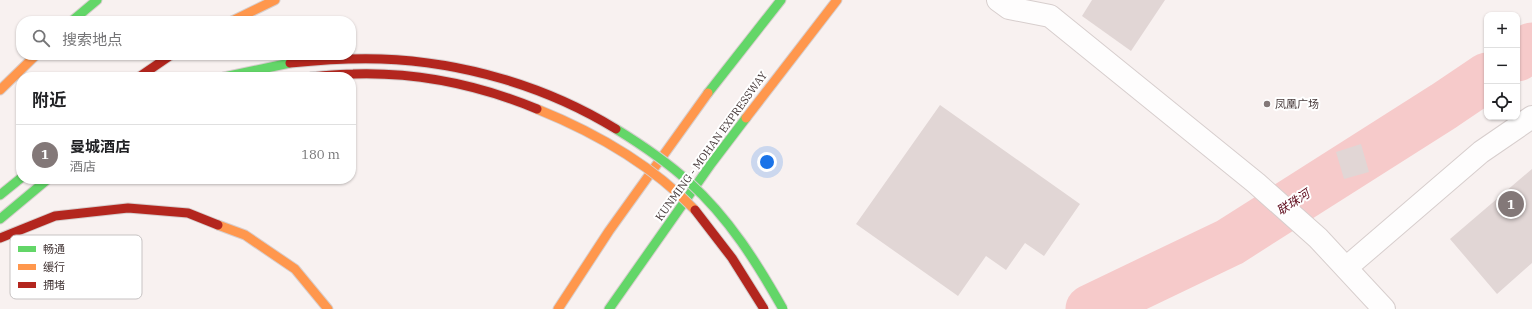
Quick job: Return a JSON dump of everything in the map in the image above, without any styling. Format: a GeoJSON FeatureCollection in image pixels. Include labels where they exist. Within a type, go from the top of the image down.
{"type":"FeatureCollection","features":[{"type":"Feature","properties":{"kind":"main road"},"geometry":{"type":"LineString","coordinates":[[78,16],[97,0]]}},
{"type":"Feature","properties":{"kind":"main road"},"geometry":{"type":"LineString","coordinates":[[242,16],[275,0]]}},
{"type":"Feature","properties":{"kind":"main road"},"geometry":{"type":"LineString","coordinates":[[558,309],[609,231],[699,106],[781,0]]}},
{"type":"Feature","properties":{"kind":"main road","name":"KUNMING - MOHAN EXPRESSWAY"},"geometry":{"type":"LineString","coordinates":[[608,309],[711,164],[778,75],[838,0]]}},
{"type":"Feature","properties":{"kind":"main road"},"geometry":{"type":"LineString","coordinates":[[356,58],[405,60],[460,68],[486,74],[533,88],[594,116],[656,155],[687,180],[706,198],[752,257],[783,309]]}},
{"type":"Feature","properties":{"kind":"main road"},"geometry":{"type":"LineString","coordinates":[[19,72],[31,60]]}},
{"type":"Feature","properties":{"kind":"main road"},"geometry":{"type":"LineString","coordinates":[[146,72],[163,60]]}},
{"type":"Feature","properties":{"kind":"main road"},"geometry":{"type":"LineString","coordinates":[[244,72],[290,63],[320,60]]}},
{"type":"Feature","properties":{"kind":"main road"},"geometry":{"type":"LineString","coordinates":[[0,90],[16,74]]}},
{"type":"Feature","properties":{"kind":"main road"},"geometry":{"type":"LineString","coordinates":[[356,74],[404,76],[457,84],[505,96],[548,112],[603,140],[646,168],[676,192],[694,209],[718,238],[738,266],[764,309]]}},
{"type":"Feature","properties":{"kind":"main road"},"geometry":{"type":"LineString","coordinates":[[0,195],[16,182]]}},
{"type":"Feature","properties":{"kind":"main road"},"geometry":{"type":"LineString","coordinates":[[0,219],[42,184]]}},
{"type":"Feature","properties":{"kind":"main road"},"geometry":{"type":"LineString","coordinates":[[0,238],[55,216],[128,208],[188,213],[245,235],[295,269],[328,309]]}},
{"type":"Feature","properties":{"kind":"street"},"geometry":{"type":"LineString","coordinates":[[998,0],[1009,8],[1050,8],[1256,183],[1318,238],[1384,309]]}},
{"type":"Feature","properties":{"kind":"street"},"geometry":{"type":"LineString","coordinates":[[1346,268],[1481,152],[1532,117]]}},
{"type":"Feature","properties":{"kind":"building"},"geometry":{"type":"Polygon","coordinates":[[[1092,0],[1165,0],[1131,51],[1082,16],[1092,0]]]}},
{"type":"Feature","properties":{"kind":"building"},"geometry":{"type":"Polygon","coordinates":[[[940,105],[1080,204],[1044,256],[1025,243],[1006,270],[986,256],[958,296],[856,224],[940,105]]]}},
{"type":"Feature","properties":{"kind":"building"},"geometry":{"type":"Polygon","coordinates":[[[1361,144],[1369,172],[1344,179],[1336,152],[1361,144]]]}},
{"type":"Feature","properties":{"kind":"building"},"geometry":{"type":"Polygon","coordinates":[[[1532,169],[1532,263],[1497,294],[1450,239],[1532,169]]]}},
{"type":"Feature","properties":{"kind":"waterway","name":"联珠河"},"geometry":{"type":"LineString","coordinates":[[1520,55],[1532,47]]}},
{"type":"Feature","properties":{"kind":"waterway","name":"联珠河"},"geometry":{"type":"LineString","coordinates":[[1090,309],[1230,242],[1484,79]]}},
{"type":"Feature","properties":{"kind":"traffic: fast"},"geometry":{"type":"LineString","coordinates":[[78,16],[97,0]]}},
{"type":"Feature","properties":{"kind":"traffic: fast"},"geometry":{"type":"LineString","coordinates":[[708,93],[781,0]]}},
{"type":"Feature","properties":{"kind":"traffic: fast"},"geometry":{"type":"LineString","coordinates":[[248,72],[290,63]]}},
{"type":"Feature","properties":{"kind":"traffic: fast"},"geometry":{"type":"LineString","coordinates":[[609,309],[711,164],[746,118]]}},
{"type":"Feature","properties":{"kind":"traffic: fast"},"geometry":{"type":"LineString","coordinates":[[616,129],[645,148],[681,175],[717,211],[752,258],[783,309]]}},
{"type":"Feature","properties":{"kind":"traffic: fast"},"geometry":{"type":"LineString","coordinates":[[0,195],[16,182]]}},
{"type":"Feature","properties":{"kind":"traffic: fast"},"geometry":{"type":"LineString","coordinates":[[0,219],[42,184]]}},
{"type":"Feature","properties":{"kind":"traffic: slow"},"geometry":{"type":"LineString","coordinates":[[242,16],[275,0]]}},
{"type":"Feature","properties":{"kind":"traffic: slow"},"geometry":{"type":"LineString","coordinates":[[746,118],[837,0]]}},
{"type":"Feature","properties":{"kind":"traffic: slow"},"geometry":{"type":"LineString","coordinates":[[19,72],[31,60]]}},
{"type":"Feature","properties":{"kind":"traffic: slow"},"geometry":{"type":"LineString","coordinates":[[0,90],[16,74]]}},
{"type":"Feature","properties":{"kind":"traffic: slow"},"geometry":{"type":"LineString","coordinates":[[558,309],[609,231],[708,93]]}},
{"type":"Feature","properties":{"kind":"traffic: slow"},"geometry":{"type":"LineString","coordinates":[[537,109],[580,128],[621,151],[660,178],[695,210]]}},
{"type":"Feature","properties":{"kind":"traffic: slow"},"geometry":{"type":"LineString","coordinates":[[218,225],[245,235],[295,269],[328,309]]}},
{"type":"Feature","properties":{"kind":"traffic: jam"},"geometry":{"type":"LineString","coordinates":[[356,59],[412,61],[442,65],[503,79],[561,100],[616,129]]}},
{"type":"Feature","properties":{"kind":"traffic: jam"},"geometry":{"type":"LineString","coordinates":[[146,72],[164,60]]}},
{"type":"Feature","properties":{"kind":"traffic: jam"},"geometry":{"type":"LineString","coordinates":[[290,63],[336,60]]}},
{"type":"Feature","properties":{"kind":"traffic: jam"},"geometry":{"type":"LineString","coordinates":[[356,74],[400,75],[446,82],[492,93],[537,109]]}},
{"type":"Feature","properties":{"kind":"traffic: jam"},"geometry":{"type":"LineString","coordinates":[[0,238],[55,216],[128,208],[188,213],[218,225]]}},
{"type":"Feature","properties":{"kind":"traffic: jam"},"geometry":{"type":"LineString","coordinates":[[695,210],[732,258],[764,309]]}},
{"type":"Feature","properties":{"kind":"place","name":"凤凰广场"},"geometry":{"type":"Point","coordinates":[1267,104]}},
{"type":"Feature","properties":{"kind":"place","name":"曼城酒店"},"geometry":{"type":"Point","coordinates":[1511,204]}}]}
